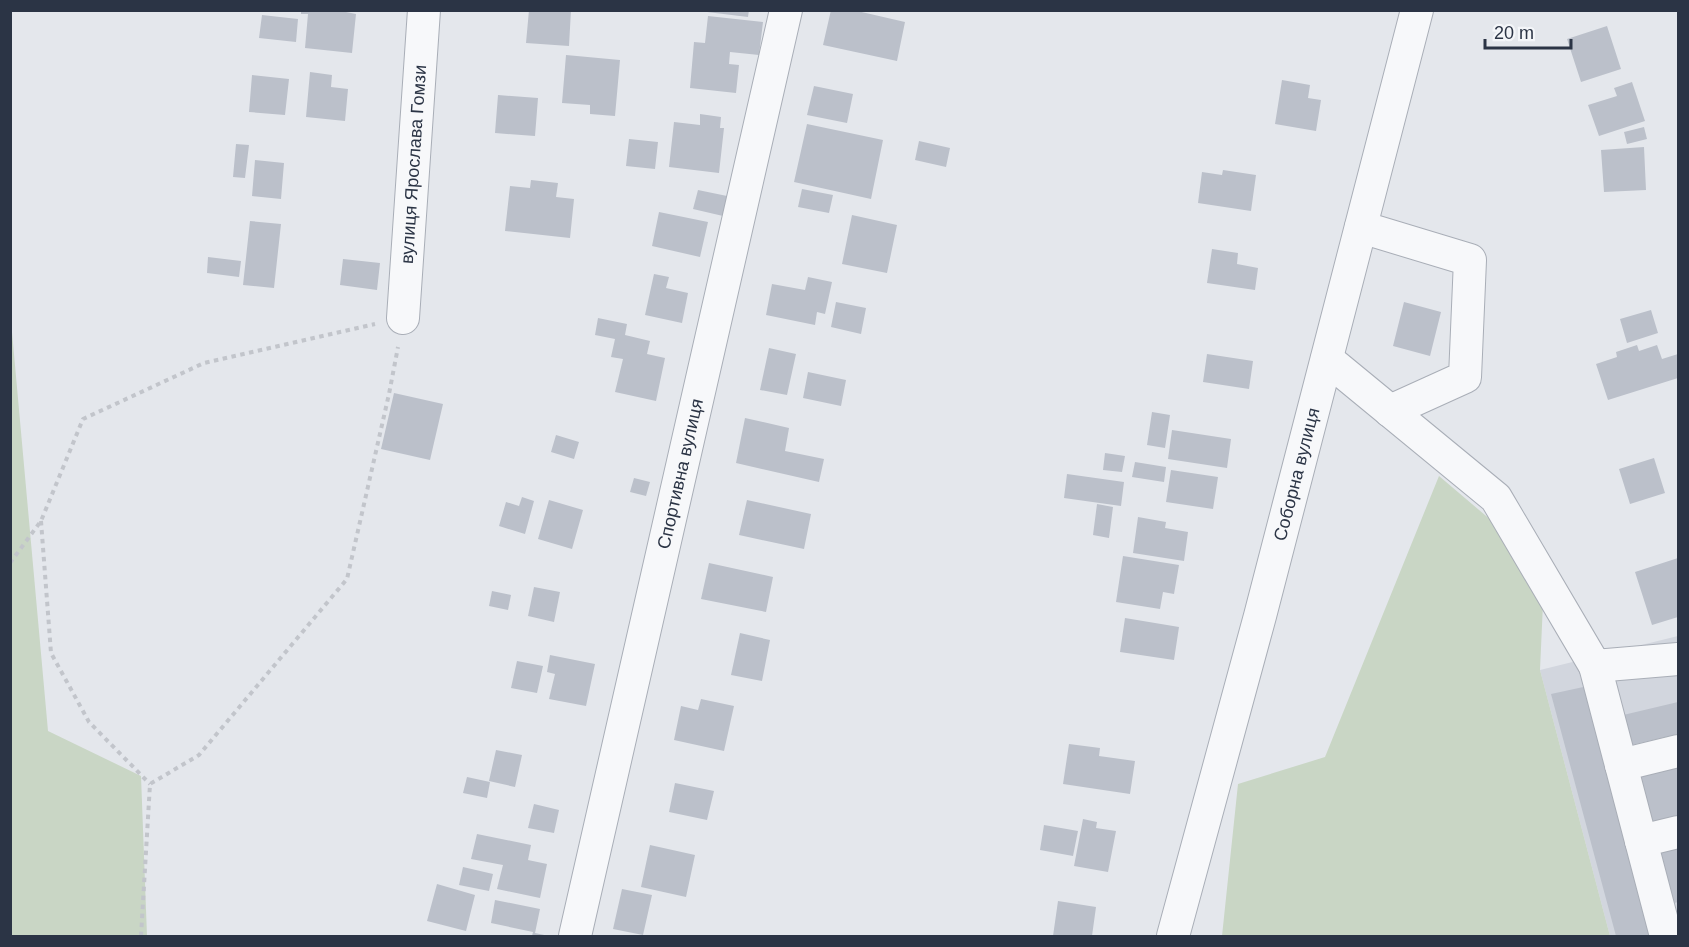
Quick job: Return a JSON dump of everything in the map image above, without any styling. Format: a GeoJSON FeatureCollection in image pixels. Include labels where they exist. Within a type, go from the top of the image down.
{"type":"FeatureCollection","features":[{"type":"Feature","properties":{"kind":"street","name":"вулиця Ярослава Гомзи"},"geometry":{"type":"LineString","coordinates":[[403,318],[424,10]]}},
{"type":"Feature","properties":{"kind":"street","name":"Спортивна вулиця"},"geometry":{"type":"LineString","coordinates":[[575,936],[786,10]]}},
{"type":"Feature","properties":{"kind":"street","name":"Соборна вулиця"},"geometry":{"type":"LineString","coordinates":[[1173,936],[1260,616],[1417,10]]}},
{"type":"Feature","properties":{"kind":"street"},"geometry":{"type":"LineString","coordinates":[[1361,227],[1470,260],[1465,377],[1390,411]]}},
{"type":"Feature","properties":{"kind":"street"},"geometry":{"type":"LineString","coordinates":[[1327,359],[1496,498],[1595,666],[1641,842],[1669,924]]}},
{"type":"Feature","properties":{"kind":"street"},"geometry":{"type":"LineString","coordinates":[[1595,666],[1678,659]]}},
{"type":"Feature","properties":{"kind":"street"},"geometry":{"type":"LineString","coordinates":[[1621,765],[1678,751]]}},
{"type":"Feature","properties":{"kind":"street"},"geometry":{"type":"LineString","coordinates":[[1641,842],[1678,832]]}},
{"type":"Feature","properties":{"kind":"path"},"geometry":{"type":"LineString","coordinates":[[10,563],[41,521],[83,419],[204,363],[403,318],[389,394],[347,579],[199,755],[150,784]]}},
{"type":"Feature","properties":{"kind":"path"},"geometry":{"type":"LineString","coordinates":[[41,521],[51,653],[89,722],[150,784],[141,936]]}},
{"type":"Feature","properties":{"kind":"shaded area"},"geometry":{"type":"Polygon","coordinates":[[[1678,636],[1678,936],[1610,936],[1540,670],[1678,636]]]}},
{"type":"Feature","properties":{"kind":"green space"},"geometry":{"type":"Polygon","coordinates":[[[11,321],[48,731],[141,776],[147,936],[11,936],[11,321]]]}},
{"type":"Feature","properties":{"kind":"green space"},"geometry":{"type":"Polygon","coordinates":[[[1439,476],[1492,521],[1543,603],[1540,670],[1610,936],[1222,936],[1238,784],[1325,757],[1439,476]]]}},
{"type":"Feature","properties":{"kind":"building"},"geometry":{"type":"Polygon","coordinates":[[[301,10],[336,10],[356,14],[352,53],[305,48],[308,14],[301,14],[301,10]]]}},
{"type":"Feature","properties":{"kind":"building"},"geometry":{"type":"Polygon","coordinates":[[[529,10],[571,10],[569,46],[526,43],[529,10]]]}},
{"type":"Feature","properties":{"kind":"building"},"geometry":{"type":"Polygon","coordinates":[[[707,10],[749,10],[748,17],[707,12],[707,10]]]}},
{"type":"Feature","properties":{"kind":"building"},"geometry":{"type":"Polygon","coordinates":[[[831,10],[853,10],[905,22],[897,61],[823,45],[831,10]]]}},
{"type":"Feature","properties":{"kind":"building"},"geometry":{"type":"Polygon","coordinates":[[[262,15],[298,19],[296,42],[259,38],[262,15]]]}},
{"type":"Feature","properties":{"kind":"building"},"geometry":{"type":"Polygon","coordinates":[[[708,16],[763,22],[759,55],[730,52],[729,64],[739,65],[736,93],[690,88],[694,42],[705,43],[708,16]]]}},
{"type":"Feature","properties":{"kind":"building"},"geometry":{"type":"Polygon","coordinates":[[[1607,26],[1621,69],[1581,82],[1567,39],[1607,26]]]}},
{"type":"Feature","properties":{"kind":"building"},"geometry":{"type":"Polygon","coordinates":[[[566,55],[620,60],[615,116],[590,114],[590,105],[562,103],[566,55]]]}},
{"type":"Feature","properties":{"kind":"building"},"geometry":{"type":"Polygon","coordinates":[[[310,72],[332,75],[331,87],[348,89],[345,121],[306,117],[310,72]]]}},
{"type":"Feature","properties":{"kind":"building"},"geometry":{"type":"Polygon","coordinates":[[[252,75],[289,79],[285,115],[249,112],[252,75]]]}},
{"type":"Feature","properties":{"kind":"building"},"geometry":{"type":"Polygon","coordinates":[[[1282,80],[1310,85],[1308,98],[1321,100],[1316,131],[1275,124],[1282,80]]]}},
{"type":"Feature","properties":{"kind":"building"},"geometry":{"type":"Polygon","coordinates":[[[1632,82],[1645,121],[1599,136],[1588,105],[1617,96],[1614,88],[1632,82]]]}},
{"type":"Feature","properties":{"kind":"building"},"geometry":{"type":"Polygon","coordinates":[[[814,86],[853,94],[847,123],[807,115],[814,86]]]}},
{"type":"Feature","properties":{"kind":"building"},"geometry":{"type":"Polygon","coordinates":[[[498,95],[538,98],[535,136],[495,133],[498,95]]]}},
{"type":"Feature","properties":{"kind":"building"},"geometry":{"type":"Polygon","coordinates":[[[700,114],[721,117],[720,128],[724,128],[719,173],[669,167],[674,122],[700,125],[700,114]]]}},
{"type":"Feature","properties":{"kind":"building"},"geometry":{"type":"Polygon","coordinates":[[[807,124],[883,140],[871,199],[794,182],[807,124]]]}},
{"type":"Feature","properties":{"kind":"building"},"geometry":{"type":"Polygon","coordinates":[[[1644,127],[1647,139],[1627,144],[1624,132],[1644,127]]]}},
{"type":"Feature","properties":{"kind":"building"},"geometry":{"type":"Polygon","coordinates":[[[629,139],[658,142],[655,169],[626,166],[629,139]]]}},
{"type":"Feature","properties":{"kind":"building"},"geometry":{"type":"Polygon","coordinates":[[[919,141],[950,148],[946,167],[915,160],[919,141]]]}},
{"type":"Feature","properties":{"kind":"building"},"geometry":{"type":"Polygon","coordinates":[[[236,144],[249,145],[245,178],[233,177],[236,144]]]}},
{"type":"Feature","properties":{"kind":"building"},"geometry":{"type":"Polygon","coordinates":[[[1644,147],[1646,190],[1604,192],[1601,150],[1644,147]]]}},
{"type":"Feature","properties":{"kind":"building"},"geometry":{"type":"Polygon","coordinates":[[[255,160],[284,163],[281,199],[252,196],[255,160]]]}},
{"type":"Feature","properties":{"kind":"building"},"geometry":{"type":"Polygon","coordinates":[[[1223,170],[1256,175],[1251,211],[1198,203],[1202,172],[1222,175],[1223,170]]]}},
{"type":"Feature","properties":{"kind":"building"},"geometry":{"type":"Polygon","coordinates":[[[531,180],[558,183],[556,197],[574,199],[570,238],[505,231],[510,186],[530,188],[531,180]]]}},
{"type":"Feature","properties":{"kind":"building"},"geometry":{"type":"Polygon","coordinates":[[[802,189],[833,195],[829,213],[798,207],[802,189]]]}},
{"type":"Feature","properties":{"kind":"building"},"geometry":{"type":"Polygon","coordinates":[[[698,190],[727,196],[723,216],[693,209],[698,190]]]}},
{"type":"Feature","properties":{"kind":"building"},"geometry":{"type":"Polygon","coordinates":[[[659,212],[708,222],[700,257],[652,246],[659,212]]]}},
{"type":"Feature","properties":{"kind":"building"},"geometry":{"type":"Polygon","coordinates":[[[852,215],[897,225],[887,273],[842,264],[852,215]]]}},
{"type":"Feature","properties":{"kind":"building"},"geometry":{"type":"Polygon","coordinates":[[[250,221],[281,224],[274,288],[243,285],[250,221]]]}},
{"type":"Feature","properties":{"kind":"building"},"geometry":{"type":"Polygon","coordinates":[[[1212,249],[1238,253],[1237,264],[1258,268],[1255,290],[1207,283],[1212,249]]]}},
{"type":"Feature","properties":{"kind":"building"},"geometry":{"type":"Polygon","coordinates":[[[208,257],[241,261],[239,277],[207,273],[208,257]]]}},
{"type":"Feature","properties":{"kind":"building"},"geometry":{"type":"Polygon","coordinates":[[[343,259],[380,263],[377,290],[340,285],[343,259]]]}},
{"type":"Feature","properties":{"kind":"building"},"geometry":{"type":"Polygon","coordinates":[[[654,274],[669,277],[666,288],[688,293],[682,323],[645,315],[654,274]]]}},
{"type":"Feature","properties":{"kind":"building"},"geometry":{"type":"Polygon","coordinates":[[[808,277],[832,282],[825,314],[817,312],[815,325],[766,315],[772,284],[805,290],[808,277]]]}},
{"type":"Feature","properties":{"kind":"building"},"geometry":{"type":"Polygon","coordinates":[[[836,302],[866,308],[861,334],[831,327],[836,302]]]}},
{"type":"Feature","properties":{"kind":"building"},"geometry":{"type":"Polygon","coordinates":[[[1404,302],[1441,312],[1430,356],[1393,346],[1404,302]]]}},
{"type":"Feature","properties":{"kind":"building"},"geometry":{"type":"Polygon","coordinates":[[[1651,310],[1658,333],[1627,343],[1620,319],[1651,310]]]}},
{"type":"Feature","properties":{"kind":"building"},"geometry":{"type":"Polygon","coordinates":[[[598,318],[627,324],[625,335],[650,341],[647,354],[665,358],[656,401],[615,392],[623,359],[611,357],[615,339],[595,335],[598,318]]]}},
{"type":"Feature","properties":{"kind":"building"},"geometry":{"type":"Polygon","coordinates":[[[1637,345],[1639,351],[1657,345],[1662,359],[1678,354],[1678,378],[1608,400],[1596,364],[1617,357],[1616,352],[1637,345]]]}},
{"type":"Feature","properties":{"kind":"building"},"geometry":{"type":"Polygon","coordinates":[[[769,348],[796,354],[787,395],[760,390],[769,348]]]}},
{"type":"Feature","properties":{"kind":"building"},"geometry":{"type":"Polygon","coordinates":[[[1207,354],[1253,361],[1249,389],[1203,382],[1207,354]]]}},
{"type":"Feature","properties":{"kind":"building"},"geometry":{"type":"Polygon","coordinates":[[[808,372],[846,380],[841,406],[803,398],[808,372]]]}},
{"type":"Feature","properties":{"kind":"building"},"geometry":{"type":"Polygon","coordinates":[[[394,393],[443,404],[430,460],[381,449],[394,393]]]}},
{"type":"Feature","properties":{"kind":"building"},"geometry":{"type":"Polygon","coordinates":[[[1152,412],[1170,415],[1165,448],[1147,445],[1152,412]]]}},
{"type":"Feature","properties":{"kind":"building"},"geometry":{"type":"Polygon","coordinates":[[[745,418],[789,428],[785,451],[824,459],[819,482],[736,463],[745,418]]]}},
{"type":"Feature","properties":{"kind":"building"},"geometry":{"type":"Polygon","coordinates":[[[1172,430],[1231,439],[1227,468],[1168,459],[1172,430]]]}},
{"type":"Feature","properties":{"kind":"building"},"geometry":{"type":"Polygon","coordinates":[[[556,435],[579,442],[574,459],[551,452],[556,435]]]}},
{"type":"Feature","properties":{"kind":"building"},"geometry":{"type":"Polygon","coordinates":[[[1105,453],[1125,456],[1122,472],[1103,470],[1105,453]]]}},
{"type":"Feature","properties":{"kind":"building"},"geometry":{"type":"Polygon","coordinates":[[[1654,458],[1665,493],[1630,504],[1619,469],[1654,458]]]}},
{"type":"Feature","properties":{"kind":"building"},"geometry":{"type":"Polygon","coordinates":[[[1135,462],[1166,467],[1164,482],[1132,477],[1135,462]]]}},
{"type":"Feature","properties":{"kind":"building"},"geometry":{"type":"Polygon","coordinates":[[[1171,470],[1218,477],[1213,509],[1166,502],[1171,470]]]}},
{"type":"Feature","properties":{"kind":"building"},"geometry":{"type":"Polygon","coordinates":[[[1067,474],[1124,482],[1121,506],[1064,498],[1067,474]]]}},
{"type":"Feature","properties":{"kind":"building"},"geometry":{"type":"Polygon","coordinates":[[[634,478],[650,482],[646,496],[630,492],[634,478]]]}},
{"type":"Feature","properties":{"kind":"building"},"geometry":{"type":"Polygon","coordinates":[[[522,497],[534,501],[525,534],[499,526],[506,502],[519,506],[522,497]]]}},
{"type":"Feature","properties":{"kind":"building"},"geometry":{"type":"Polygon","coordinates":[[[549,500],[583,510],[572,549],[538,539],[549,500]]]}},
{"type":"Feature","properties":{"kind":"building"},"geometry":{"type":"Polygon","coordinates":[[[747,500],[811,514],[804,549],[739,535],[747,500]]]}},
{"type":"Feature","properties":{"kind":"building"},"geometry":{"type":"Polygon","coordinates":[[[1097,504],[1113,507],[1109,538],[1093,535],[1097,504]]]}},
{"type":"Feature","properties":{"kind":"building"},"geometry":{"type":"Polygon","coordinates":[[[1138,517],[1166,522],[1165,528],[1188,532],[1184,561],[1133,553],[1138,517]]]}},
{"type":"Feature","properties":{"kind":"building"},"geometry":{"type":"Polygon","coordinates":[[[1123,556],[1179,565],[1174,594],[1163,592],[1160,609],[1116,602],[1123,556]]]}},
{"type":"Feature","properties":{"kind":"building"},"geometry":{"type":"Polygon","coordinates":[[[1678,558],[1678,617],[1652,625],[1635,572],[1678,558]]]}},
{"type":"Feature","properties":{"kind":"building"},"geometry":{"type":"Polygon","coordinates":[[[709,563],[773,577],[766,612],[701,599],[709,563]]]}},
{"type":"Feature","properties":{"kind":"building"},"geometry":{"type":"Polygon","coordinates":[[[534,587],[560,592],[554,622],[528,616],[534,587]]]}},
{"type":"Feature","properties":{"kind":"building"},"geometry":{"type":"Polygon","coordinates":[[[492,591],[511,595],[508,610],[489,606],[492,591]]]}},
{"type":"Feature","properties":{"kind":"building"},"geometry":{"type":"Polygon","coordinates":[[[1125,618],[1179,627],[1174,660],[1120,652],[1125,618]]]}},
{"type":"Feature","properties":{"kind":"building"},"geometry":{"type":"Polygon","coordinates":[[[740,633],[770,640],[762,681],[731,675],[740,633]]]}},
{"type":"Feature","properties":{"kind":"building"},"geometry":{"type":"Polygon","coordinates":[[[550,655],[595,664],[586,706],[549,699],[555,674],[547,672],[550,655]]]}},
{"type":"Feature","properties":{"kind":"building"},"geometry":{"type":"Polygon","coordinates":[[[517,661],[543,666],[537,693],[511,688],[517,661]]]}},
{"type":"Feature","properties":{"kind":"building"},"geometry":{"type":"Polygon","coordinates":[[[1588,686],[1652,936],[1616,936],[1551,694],[1588,686]]]}},
{"type":"Feature","properties":{"kind":"building"},"geometry":{"type":"Polygon","coordinates":[[[701,699],[734,706],[724,751],[674,740],[681,706],[698,710],[701,699]]]}},
{"type":"Feature","properties":{"kind":"building"},"geometry":{"type":"Polygon","coordinates":[[[1678,702],[1678,734],[1627,746],[1619,716],[1678,702]]]}},
{"type":"Feature","properties":{"kind":"building"},"geometry":{"type":"Polygon","coordinates":[[[1069,744],[1100,748],[1099,756],[1135,761],[1130,794],[1063,784],[1069,744]]]}},
{"type":"Feature","properties":{"kind":"building"},"geometry":{"type":"Polygon","coordinates":[[[496,750],[522,755],[515,787],[489,781],[496,750]]]}},
{"type":"Feature","properties":{"kind":"building"},"geometry":{"type":"Polygon","coordinates":[[[1678,761],[1678,816],[1647,823],[1633,772],[1678,761]]]}},
{"type":"Feature","properties":{"kind":"building"},"geometry":{"type":"Polygon","coordinates":[[[467,777],[490,782],[487,798],[463,793],[467,777]]]}},
{"type":"Feature","properties":{"kind":"building"},"geometry":{"type":"Polygon","coordinates":[[[675,783],[714,791],[707,820],[669,812],[675,783]]]}},
{"type":"Feature","properties":{"kind":"building"},"geometry":{"type":"Polygon","coordinates":[[[534,804],[559,810],[554,833],[528,828],[534,804]]]}},
{"type":"Feature","properties":{"kind":"building"},"geometry":{"type":"Polygon","coordinates":[[[1083,819],[1097,822],[1096,828],[1116,831],[1108,872],[1074,866],[1083,819]]]}},
{"type":"Feature","properties":{"kind":"building"},"geometry":{"type":"Polygon","coordinates":[[[1044,825],[1078,831],[1073,856],[1040,850],[1044,825]]]}},
{"type":"Feature","properties":{"kind":"building"},"geometry":{"type":"Polygon","coordinates":[[[477,834],[531,845],[528,860],[547,864],[540,898],[497,889],[503,865],[471,859],[477,834]]]}},
{"type":"Feature","properties":{"kind":"building"},"geometry":{"type":"Polygon","coordinates":[[[1678,841],[1678,902],[1671,904],[1657,846],[1678,841]]]}},
{"type":"Feature","properties":{"kind":"building"},"geometry":{"type":"Polygon","coordinates":[[[650,845],[695,855],[686,897],[641,887],[650,845]]]}},
{"type":"Feature","properties":{"kind":"building"},"geometry":{"type":"Polygon","coordinates":[[[463,867],[493,874],[489,891],[459,885],[463,867]]]}},
{"type":"Feature","properties":{"kind":"building"},"geometry":{"type":"Polygon","coordinates":[[[437,884],[475,895],[466,931],[427,921],[437,884]]]}},
{"type":"Feature","properties":{"kind":"building"},"geometry":{"type":"Polygon","coordinates":[[[622,889],[652,895],[643,935],[613,929],[622,889]]]}},
{"type":"Feature","properties":{"kind":"building"},"geometry":{"type":"Polygon","coordinates":[[[495,900],[540,909],[535,933],[549,936],[532,936],[533,932],[491,923],[495,900]]]}},
{"type":"Feature","properties":{"kind":"building"},"geometry":{"type":"Polygon","coordinates":[[[1058,901],[1096,907],[1092,936],[1053,936],[1058,901]]]}}]}
